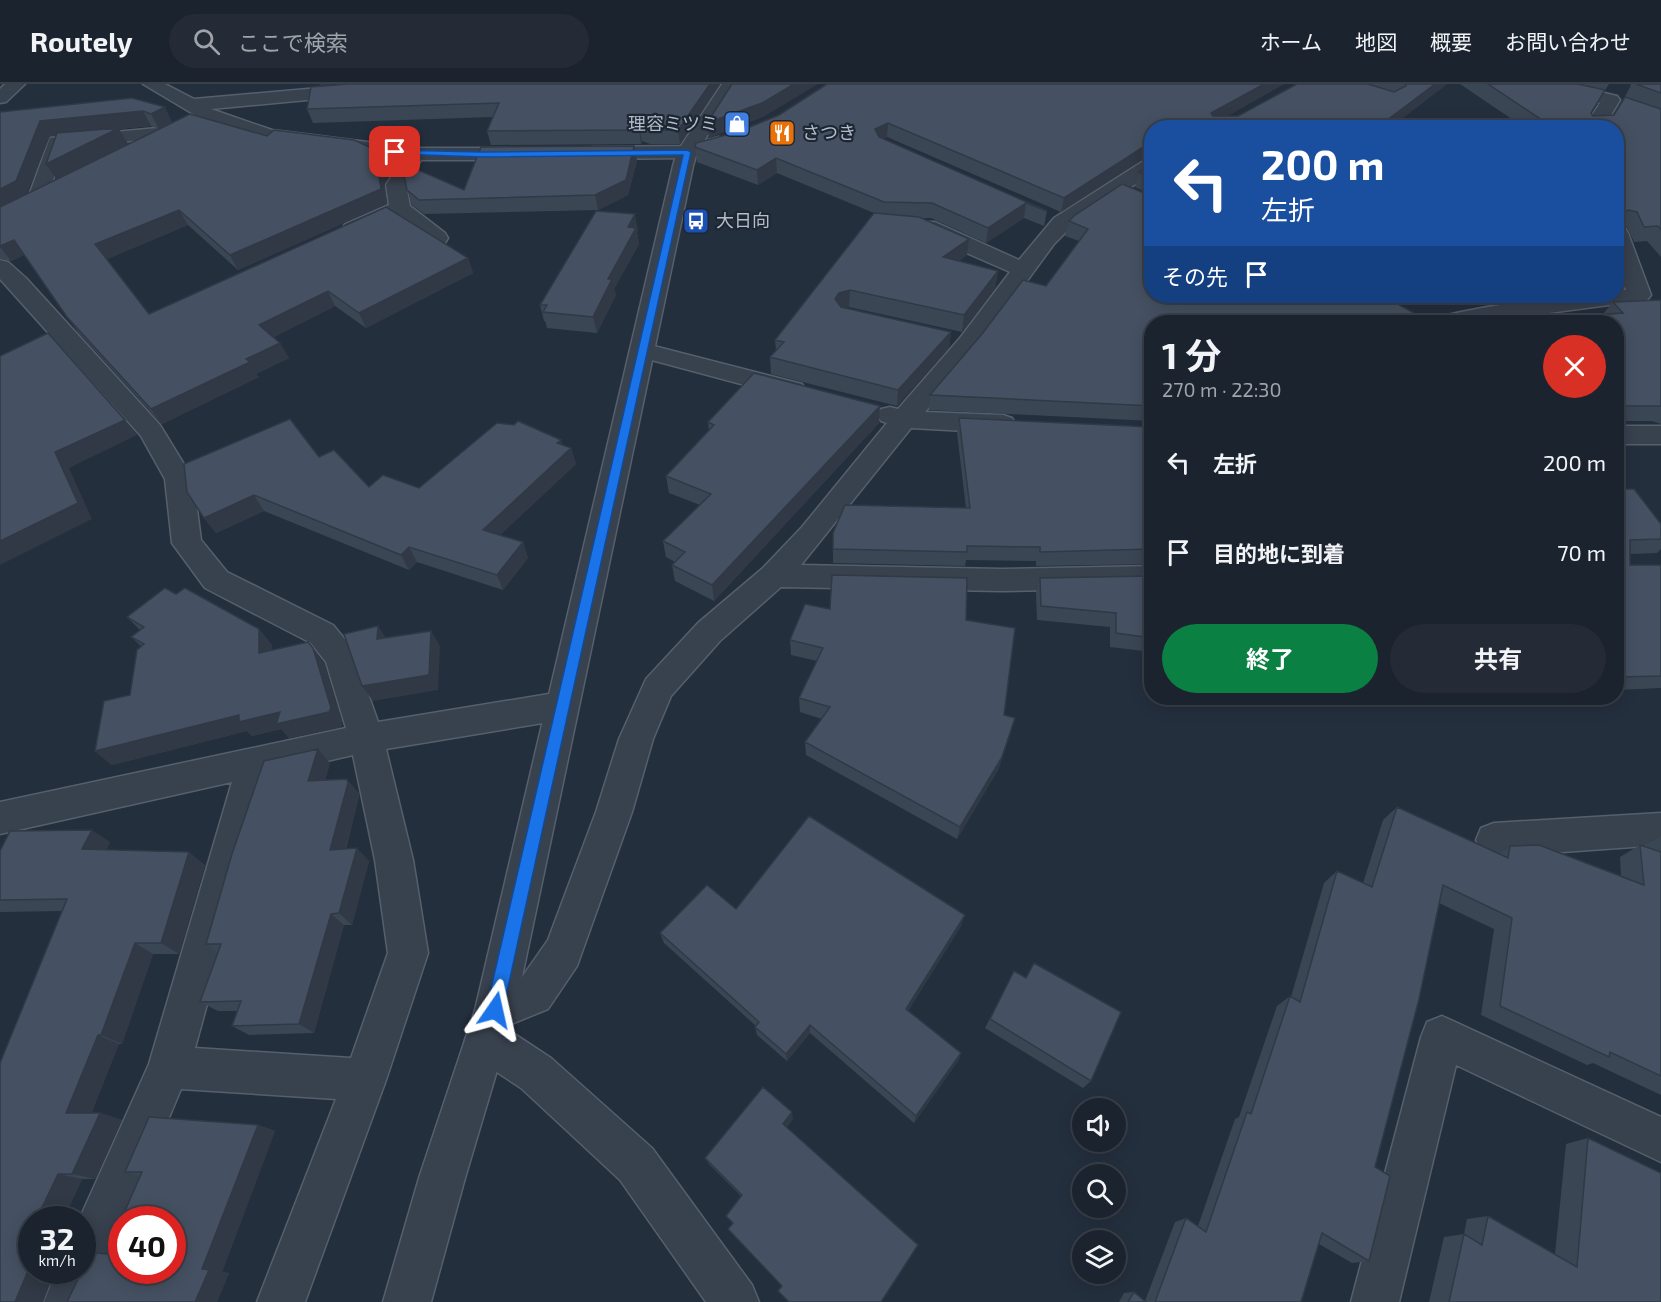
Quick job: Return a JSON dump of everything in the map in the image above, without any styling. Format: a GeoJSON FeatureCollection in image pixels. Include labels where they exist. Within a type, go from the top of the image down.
{"type":"FeatureCollection","features":[{"type":"Feature","properties":{"kind":"street"},"geometry":{"type":"LineString","coordinates":[[0,98],[16,84]]}},
{"type":"Feature","properties":{"kind":"street"},"geometry":{"type":"LineString","coordinates":[[152,84],[199,109],[269,135],[415,154],[540,154]]}},
{"type":"Feature","properties":{"kind":"street"},"geometry":{"type":"LineString","coordinates":[[241,100],[280,84]]}},
{"type":"Feature","properties":{"kind":"street"},"geometry":{"type":"LineString","coordinates":[[118,158],[168,133],[199,109],[241,100],[424,84]]}},
{"type":"Feature","properties":{"kind":"street"},"geometry":{"type":"LineString","coordinates":[[407,1302],[442,1178],[490,1025],[687,152],[731,84]]}},
{"type":"Feature","properties":{"kind":"street"},"geometry":{"type":"LineString","coordinates":[[1545,84],[1615,92],[1631,107]]}},
{"type":"Feature","properties":{"kind":"street"},"geometry":{"type":"LineString","coordinates":[[1598,120],[1615,92]]}},
{"type":"Feature","properties":{"kind":"street"},"geometry":{"type":"LineString","coordinates":[[38,198],[57,142],[168,133]]}},
{"type":"Feature","properties":{"kind":"street"},"geometry":{"type":"LineString","coordinates":[[575,154],[687,152],[740,135]]}},
{"type":"Feature","properties":{"kind":"street"},"geometry":{"type":"LineString","coordinates":[[415,154],[396,186],[400,208],[437,238]]}},
{"type":"Feature","properties":{"kind":"street"},"geometry":{"type":"LineString","coordinates":[[490,1025],[534,995],[563,952],[614,812],[636,738],[658,688],[709,632],[774,576],[854,484],[904,419],[958,340],[1022,269],[1052,219],[1126,192],[1144,173]]}},
{"type":"Feature","properties":{"kind":"street"},"geometry":{"type":"LineString","coordinates":[[19,209],[58,188]]}},
{"type":"Feature","properties":{"kind":"street"},"geometry":{"type":"LineString","coordinates":[[336,237],[400,208]]}},
{"type":"Feature","properties":{"kind":"street"},"geometry":{"type":"LineString","coordinates":[[903,224],[922,225],[1022,269]]}},
{"type":"Feature","properties":{"kind":"street"},"geometry":{"type":"LineString","coordinates":[[1624,246],[1650,295],[1624,298]]}},
{"type":"Feature","properties":{"kind":"street"},"geometry":{"type":"LineString","coordinates":[[6,281],[151,431],[179,479],[187,543],[216,580],[322,634],[341,657],[366,738],[394,860],[408,953],[364,1080],[281,1302]]}},
{"type":"Feature","properties":{"kind":"street"},"geometry":{"type":"LineString","coordinates":[[1162,310],[1176,303]]}},
{"type":"Feature","properties":{"kind":"street"},"geometry":{"type":"LineString","coordinates":[[1484,315],[1581,303]]}},
{"type":"Feature","properties":{"kind":"street"},"geometry":{"type":"LineString","coordinates":[[642,350],[814,396]]}},
{"type":"Feature","properties":{"kind":"street"},"geometry":{"type":"LineString","coordinates":[[870,410],[904,419],[1022,425]]}},
{"type":"Feature","properties":{"kind":"street"},"geometry":{"type":"LineString","coordinates":[[1624,435],[1661,435]]}},
{"type":"Feature","properties":{"kind":"street"},"geometry":{"type":"LineString","coordinates":[[774,576],[1002,580],[1144,577]]}},
{"type":"Feature","properties":{"kind":"street"},"geometry":{"type":"LineString","coordinates":[[0,818],[256,760],[366,738],[561,706]]}},
{"type":"Feature","properties":{"kind":"street"},"geometry":{"type":"LineString","coordinates":[[96,1236],[169,1067],[256,760]]}},
{"type":"Feature","properties":{"kind":"street"},"geometry":{"type":"LineString","coordinates":[[1494,840],[1661,829]]}},
{"type":"Feature","properties":{"kind":"street"},"geometry":{"type":"LineString","coordinates":[[490,1025],[536,1073],[636,1164],[735,1302]]}},
{"type":"Feature","properties":{"kind":"street"},"geometry":{"type":"LineString","coordinates":[[1375,1302],[1442,1037],[1661,1140]]}},
{"type":"Feature","properties":{"kind":"street"},"geometry":{"type":"LineString","coordinates":[[169,1067],[364,1080]]}},
{"type":"Feature","properties":{"kind":"street"},"geometry":{"type":"LineString","coordinates":[[68,1302],[76,1284]]}},
{"type":"Feature","properties":{"kind":"building"},"geometry":{"type":"Polygon","coordinates":[[[348,84],[710,84],[678,130],[648,130],[639,126],[639,130],[487,131],[499,103],[307,109],[311,87],[348,84]]]}},
{"type":"Feature","properties":{"kind":"building"},"geometry":{"type":"Polygon","coordinates":[[[732,84],[794,84],[762,103],[707,123],[732,84]]]}},
{"type":"Feature","properties":{"kind":"building"},"geometry":{"type":"Polygon","coordinates":[[[827,84],[1264,84],[1211,113],[1213,116],[1238,116],[1297,84],[1368,84],[1394,92],[1406,86],[1405,84],[1435,84],[1387,120],[1144,120],[1144,147],[1064,198],[888,123],[875,129],[879,137],[1047,211],[1026,203],[988,228],[932,203],[884,202],[776,158],[757,170],[695,147],[696,143],[737,132],[779,115],[827,84]]]}},
{"type":"Feature","properties":{"kind":"building"},"geometry":{"type":"Polygon","coordinates":[[[1488,84],[1578,84],[1605,90],[1591,113],[1593,116],[1614,115],[1625,97],[1661,109],[1661,230],[1658,226],[1644,227],[1637,212],[1628,210],[1625,212],[1624,228],[1624,120],[1542,120],[1488,84]]]}},
{"type":"Feature","properties":{"kind":"building"},"geometry":{"type":"Polygon","coordinates":[[[1636,84],[1661,84],[1661,93],[1636,84]]]}},
{"type":"Feature","properties":{"kind":"building"},"geometry":{"type":"Polygon","coordinates":[[[132,98],[165,107],[151,114],[143,111],[40,121],[16,181],[0,189],[0,112],[132,98]]]}},
{"type":"Feature","properties":{"kind":"building"},"geometry":{"type":"Polygon","coordinates":[[[190,114],[267,136],[274,130],[354,140],[387,155],[378,171],[381,189],[230,255],[179,210],[95,244],[149,314],[386,207],[468,258],[359,313],[328,291],[259,325],[280,343],[246,359],[250,362],[151,409],[67,317],[14,240],[0,246],[0,207],[190,114]]]}},
{"type":"Feature","properties":{"kind":"building"},"geometry":{"type":"Polygon","coordinates":[[[119,128],[46,164],[57,133],[119,128]]]}},
{"type":"Feature","properties":{"kind":"building"},"geometry":{"type":"Polygon","coordinates":[[[634,146],[626,180],[595,195],[419,200],[407,190],[403,171],[407,165],[464,190],[481,147],[634,146]]]}},
{"type":"Feature","properties":{"kind":"building"},"geometry":{"type":"Polygon","coordinates":[[[1122,184],[1144,193],[1144,303],[1396,303],[1418,315],[1144,315],[1144,406],[930,395],[982,334],[1023,280],[1046,286],[1088,229],[1069,221],[1122,184]]]}},
{"type":"Feature","properties":{"kind":"building"},"geometry":{"type":"Polygon","coordinates":[[[596,211],[635,214],[628,227],[636,228],[608,279],[612,279],[593,317],[543,312],[547,305],[540,305],[596,211]]]}},
{"type":"Feature","properties":{"kind":"building"},"geometry":{"type":"Polygon","coordinates":[[[874,213],[919,217],[969,239],[943,257],[998,271],[964,315],[850,290],[839,293],[835,299],[841,307],[951,332],[898,390],[770,357],[784,342],[775,340],[874,213]]]}},
{"type":"Feature","properties":{"kind":"building"},"geometry":{"type":"Polygon","coordinates":[[[1661,300],[1661,406],[1624,406],[1624,315],[1592,315],[1623,313],[1614,303],[1661,300]]]}},
{"type":"Feature","properties":{"kind":"building"},"geometry":{"type":"Polygon","coordinates":[[[48,333],[125,420],[55,452],[78,503],[0,541],[0,356],[48,333]]]}},
{"type":"Feature","properties":{"kind":"building"},"geometry":{"type":"Polygon","coordinates":[[[754,373],[880,406],[712,585],[672,565],[685,552],[663,541],[711,494],[666,476],[714,425],[708,422],[754,373]]]}},
{"type":"Feature","properties":{"kind":"building"},"geometry":{"type":"Polygon","coordinates":[[[959,418],[1144,427],[1144,549],[1040,552],[1040,547],[967,546],[967,552],[833,549],[833,533],[845,505],[970,508],[959,418]]]}},
{"type":"Feature","properties":{"kind":"building"},"geometry":{"type":"Polygon","coordinates":[[[290,419],[319,457],[334,450],[369,487],[383,475],[419,488],[497,423],[514,425],[518,421],[561,440],[557,443],[571,448],[483,530],[523,542],[497,575],[409,547],[401,555],[254,495],[204,518],[187,492],[184,464],[290,419]]]}},
{"type":"Feature","properties":{"kind":"building"},"geometry":{"type":"Polygon","coordinates":[[[1624,489],[1634,489],[1661,524],[1661,539],[1630,540],[1630,565],[1661,565],[1661,676],[1624,677],[1624,489]]]}},
{"type":"Feature","properties":{"kind":"building"},"geometry":{"type":"Polygon","coordinates":[[[832,575],[967,578],[966,620],[1015,628],[1004,715],[1015,718],[1002,757],[960,827],[805,742],[830,707],[799,698],[823,648],[790,640],[805,604],[830,609],[832,575]]]}},
{"type":"Feature","properties":{"kind":"building"},"geometry":{"type":"Polygon","coordinates":[[[1144,576],[1144,637],[1116,633],[1116,613],[1041,606],[1040,578],[1144,576]]]}},
{"type":"Feature","properties":{"kind":"building"},"geometry":{"type":"Polygon","coordinates":[[[165,588],[176,594],[185,588],[259,629],[259,653],[308,642],[313,648],[331,708],[329,712],[276,724],[280,712],[239,722],[239,715],[95,751],[104,701],[130,695],[137,650],[144,644],[131,637],[144,627],[127,617],[165,588]]]}},
{"type":"Feature","properties":{"kind":"building"},"geometry":{"type":"Polygon","coordinates":[[[378,626],[377,639],[431,631],[429,675],[362,686],[344,634],[378,626]]]}},
{"type":"Feature","properties":{"kind":"building"},"geometry":{"type":"Polygon","coordinates":[[[318,749],[308,781],[347,779],[348,783],[330,850],[357,848],[339,913],[331,914],[299,1024],[232,1026],[241,1001],[200,1002],[221,944],[206,944],[232,854],[264,761],[318,749]]]}},
{"type":"Feature","properties":{"kind":"building"},"geometry":{"type":"Polygon","coordinates":[[[1397,807],[1508,858],[1510,846],[1539,845],[1644,885],[1640,845],[1661,852],[1661,1076],[1610,1052],[1609,1057],[1500,1006],[1512,918],[1443,885],[1419,999],[1375,1167],[1390,1176],[1369,1261],[1322,1233],[1301,1302],[1155,1302],[1186,1218],[1206,1232],[1247,1112],[1251,1114],[1290,996],[1300,1002],[1337,871],[1372,887],[1397,807]]]}},
{"type":"Feature","properties":{"kind":"building"},"geometry":{"type":"Polygon","coordinates":[[[809,816],[965,915],[906,1009],[961,1053],[916,1116],[810,1025],[786,1054],[755,1027],[759,1022],[660,933],[707,885],[736,909],[809,816]]]}},
{"type":"Feature","properties":{"kind":"building"},"geometry":{"type":"Polygon","coordinates":[[[92,830],[82,849],[189,852],[161,943],[135,943],[101,1035],[98,1035],[66,1113],[100,1113],[72,1174],[58,1174],[43,1206],[18,1206],[18,1284],[22,1284],[15,1302],[0,1302],[0,1063],[67,899],[0,900],[0,851],[10,831],[92,830]]]}},
{"type":"Feature","properties":{"kind":"building"},"geometry":{"type":"Polygon","coordinates":[[[1034,963],[1121,1012],[1091,1081],[990,1019],[1014,971],[1026,978],[1034,963]]]}},
{"type":"Feature","properties":{"kind":"building"},"geometry":{"type":"Polygon","coordinates":[[[763,1087],[792,1112],[783,1124],[918,1245],[881,1302],[789,1302],[778,1291],[782,1286],[728,1229],[733,1223],[726,1216],[742,1195],[705,1158],[763,1087]]]}},
{"type":"Feature","properties":{"kind":"building"},"geometry":{"type":"Polygon","coordinates":[[[149,1117],[258,1125],[202,1269],[209,1270],[195,1302],[67,1302],[76,1284],[96,1284],[96,1253],[106,1254],[108,1249],[108,1284],[186,1284],[186,1206],[127,1206],[142,1172],[125,1172],[149,1117]]]}},
{"type":"Feature","properties":{"kind":"building"},"geometry":{"type":"Polygon","coordinates":[[[1588,1138],[1661,1173],[1661,1302],[1449,1302],[1464,1234],[1482,1245],[1488,1216],[1577,1267],[1588,1138]]]}},
{"type":"Feature","properties":{"kind":"building"},"geometry":{"type":"Polygon","coordinates":[[[1134,1292],[1146,1302],[1128,1302],[1134,1292]]]}},
{"type":"Feature","properties":{"kind":"place","name":"理容ミツミ"},"geometry":{"type":"Point","coordinates":[737,124]}},
{"type":"Feature","properties":{"kind":"place","name":"さつき"},"geometry":{"type":"Point","coordinates":[782,133]}},
{"type":"Feature","properties":{"kind":"place","name":"大日向"},"geometry":{"type":"Point","coordinates":[696,221]}},
{"type":"Feature","properties":{"kind":"route"},"geometry":{"type":"LineString","coordinates":[[395,152],[482,155],[687,152],[566,683],[495,1010]]}}]}
